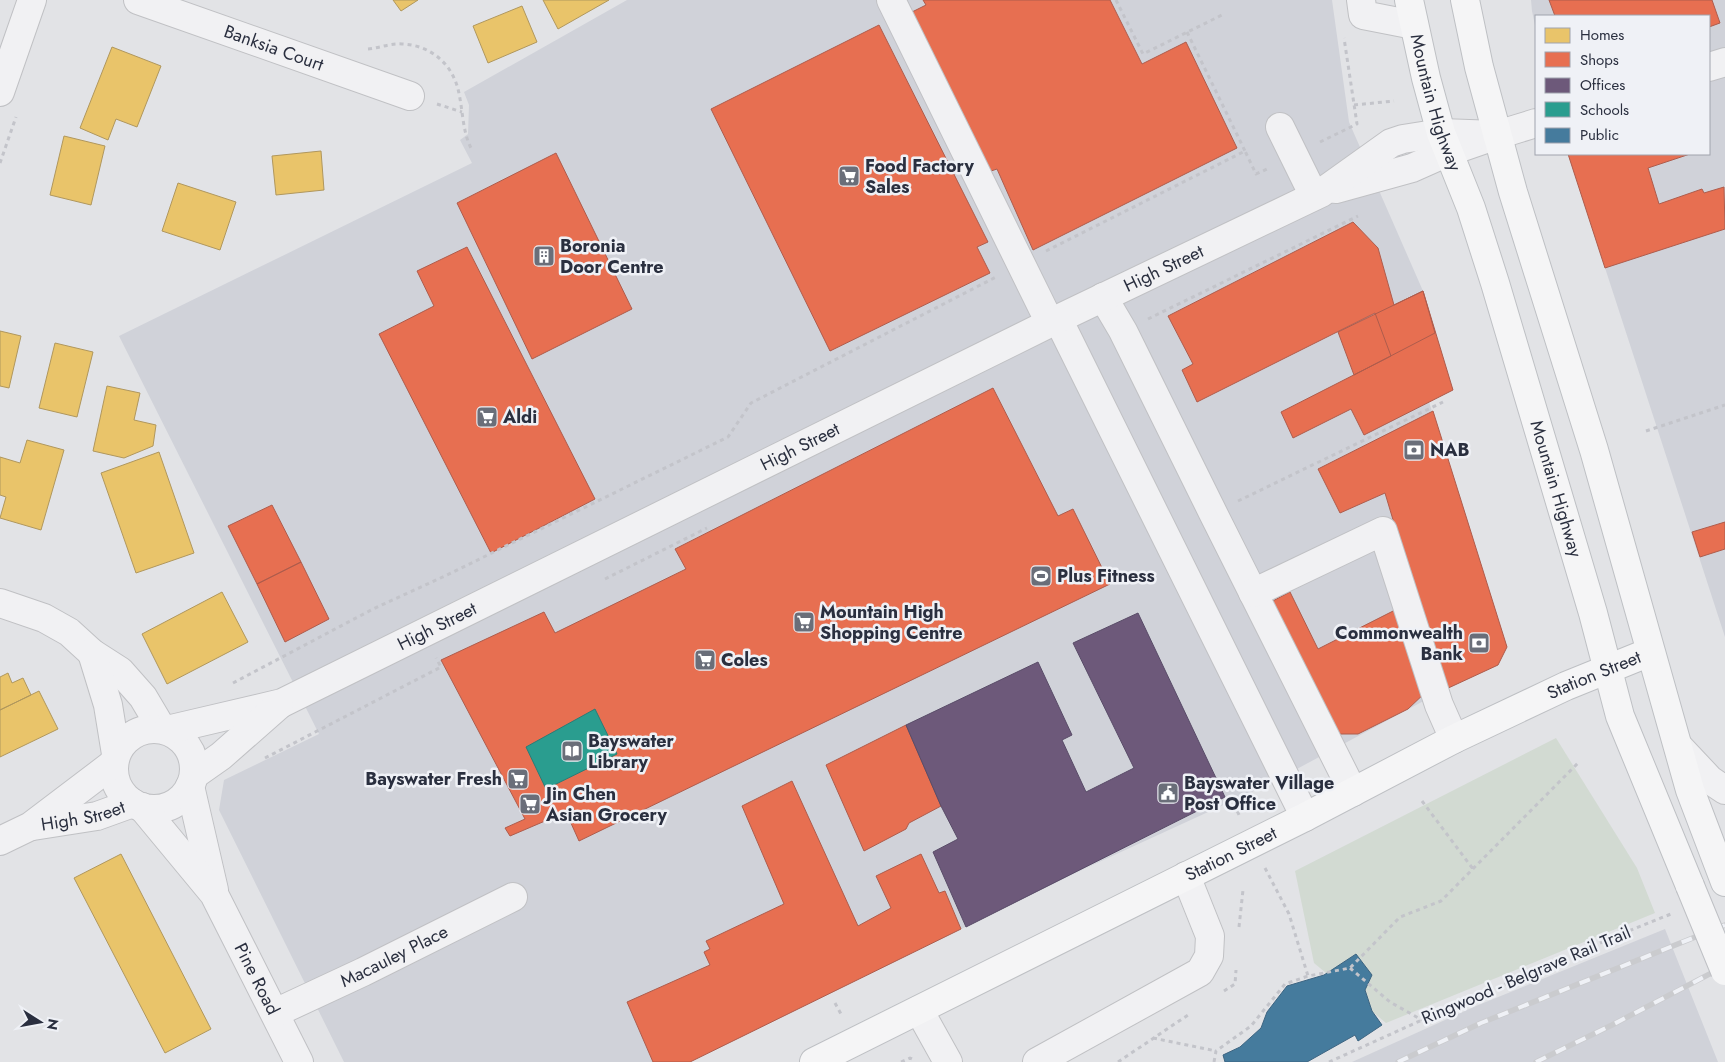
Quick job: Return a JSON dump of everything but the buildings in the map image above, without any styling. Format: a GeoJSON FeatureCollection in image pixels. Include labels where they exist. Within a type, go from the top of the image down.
{"type":"FeatureCollection","features":[{"type":"Feature","properties":{"kind":"main road"},"geometry":{"type":"LineString","coordinates":[[1466,0],[1479,67],[1513,192],[1594,450],[1690,790],[1723,877]]}},
{"type":"Feature","properties":{"kind":"main road","name":"Mountain Highway"},"geometry":{"type":"LineString","coordinates":[[1412,12],[1445,143],[1471,208],[1495,284],[1593,613],[1620,716],[1725,971]]}},
{"type":"Feature","properties":{"kind":"main road","name":"Station Street"},"geometry":{"type":"LineString","coordinates":[[814,1062],[1305,817],[1454,739],[1566,686],[1650,652]]}},
{"type":"Feature","properties":{"kind":"street"},"geometry":{"type":"LineString","coordinates":[[0,92],[32,0]]}},
{"type":"Feature","properties":{"kind":"street","name":"Banksia Court"},"geometry":{"type":"LineString","coordinates":[[138,0],[410,96]]}},
{"type":"Feature","properties":{"kind":"street"},"geometry":{"type":"LineString","coordinates":[[891,0],[1020,264],[1054,321],[1305,817]]}},
{"type":"Feature","properties":{"kind":"street"},"geometry":{"type":"LineString","coordinates":[[1361,0],[1363,15],[1412,12]]}},
{"type":"Feature","properties":{"kind":"street"},"geometry":{"type":"LineString","coordinates":[[1710,67],[1725,62]]}},
{"type":"Feature","properties":{"kind":"street","name":"High Street"},"geometry":{"type":"LineString","coordinates":[[165,730],[282,703],[1054,321],[1317,195],[1412,168],[1445,143],[1497,134],[1535,124]]}},
{"type":"Feature","properties":{"kind":"street"},"geometry":{"type":"LineString","coordinates":[[1280,127],[1317,195]]}},
{"type":"Feature","properties":{"kind":"street"},"geometry":{"type":"LineString","coordinates":[[1103,297],[1123,331],[1212,513],[1354,792]]}},
{"type":"Feature","properties":{"kind":"street"},"geometry":{"type":"LineString","coordinates":[[1253,593],[1384,531],[1440,705],[1454,739]]}},
{"type":"Feature","properties":{"kind":"street"},"geometry":{"type":"LineString","coordinates":[[0,603],[44,618],[69,632],[92,653],[120,671],[143,697],[165,730]]}},
{"type":"Feature","properties":{"kind":"street"},"geometry":{"type":"LineString","coordinates":[[92,653],[108,705],[115,758],[115,778],[122,792],[138,805],[156,809],[170,806],[182,798],[192,780],[192,756],[183,740],[165,730],[148,729],[135,733],[124,742],[115,758]]}},
{"type":"Feature","properties":{"kind":"street","name":"High Street"},"geometry":{"type":"LineString","coordinates":[[192,780],[282,703]]}},
{"type":"Feature","properties":{"kind":"street"},"geometry":{"type":"LineString","coordinates":[[1679,747],[1710,780],[1725,790]]}},
{"type":"Feature","properties":{"kind":"street","name":"High Street"},"geometry":{"type":"LineString","coordinates":[[0,841],[32,826],[115,758]]}},
{"type":"Feature","properties":{"kind":"street","name":"Pine Road"},"geometry":{"type":"LineString","coordinates":[[192,780],[214,894]]}},
{"type":"Feature","properties":{"kind":"street","name":"High Street"},"geometry":{"type":"LineString","coordinates":[[32,826],[97,816],[138,805]]}},
{"type":"Feature","properties":{"kind":"street","name":"Pine Road"},"geometry":{"type":"LineString","coordinates":[[138,805],[214,894],[299,1062]]}},
{"type":"Feature","properties":{"kind":"street"},"geometry":{"type":"LineString","coordinates":[[1037,1062],[1200,972],[1209,956],[1210,936],[1186,876]]}},
{"type":"Feature","properties":{"kind":"street","name":"Macauley Place"},"geometry":{"type":"LineString","coordinates":[[275,1012],[363,972],[513,897]]}},
{"type":"Feature","properties":{"kind":"street"},"geometry":{"type":"LineString","coordinates":[[919,1010],[948,1062]]}},
{"type":"Feature","properties":{"kind":"path"},"geometry":{"type":"LineString","coordinates":[[1116,0],[1143,54],[1224,14]]}},
{"type":"Feature","properties":{"kind":"path"},"geometry":{"type":"LineString","coordinates":[[1187,32],[1256,174],[1357,124],[1343,29]]}},
{"type":"Feature","properties":{"kind":"path"},"geometry":{"type":"LineString","coordinates":[[1354,105],[1394,100]]}},
{"type":"Feature","properties":{"kind":"path"},"geometry":{"type":"LineString","coordinates":[[232,684],[373,609],[447,575],[728,437],[751,403],[1020,264],[1245,151]]}},
{"type":"Feature","properties":{"kind":"path"},"geometry":{"type":"LineString","coordinates":[[1123,331],[1361,214]]}},
{"type":"Feature","properties":{"kind":"path"},"geometry":{"type":"LineString","coordinates":[[1212,513],[1443,402]]}},
{"type":"Feature","properties":{"kind":"path"},"geometry":{"type":"LineString","coordinates":[[1646,432],[1725,405]]}},
{"type":"Feature","properties":{"kind":"path"},"geometry":{"type":"LineString","coordinates":[[604,579],[714,525]]}},
{"type":"Feature","properties":{"kind":"path"},"geometry":{"type":"LineString","coordinates":[[263,760],[441,667],[436,658]]}},
{"type":"Feature","properties":{"kind":"path"},"geometry":{"type":"LineString","coordinates":[[1214,1062],[1216,1051],[1251,1026],[1285,984],[1308,976],[1350,968],[1400,917],[1441,901],[1578,763]]}},
{"type":"Feature","properties":{"kind":"path"},"geometry":{"type":"LineString","coordinates":[[1422,801],[1473,870]]}},
{"type":"Feature","properties":{"kind":"path","name":"Ringwood - Belgrave Rail Trail"},"geometry":{"type":"LineString","coordinates":[[1329,1062],[1356,1048],[1673,913]]}},
{"type":"Feature","properties":{"kind":"path"},"geometry":{"type":"LineString","coordinates":[[1288,914],[1308,976]]}},
{"type":"Feature","properties":{"kind":"path"},"geometry":{"type":"LineString","coordinates":[[1350,968],[1390,1002],[1422,1020]]}},
{"type":"Feature","properties":{"kind":"path"},"geometry":{"type":"LineString","coordinates":[[1153,1038],[1216,1051]]}},
{"type":"Feature","properties":{"kind":"path"},"geometry":{"type":"LineString","coordinates":[[901,1062],[910,1058],[918,1062]]}},
{"type":"Feature","properties":{"kind":"shaded area"},"geometry":{"type":"Polygon","coordinates":[[[627,0],[1332,0],[1349,122],[1423,291],[1453,390],[1429,402],[1507,647],[1498,665],[1444,690],[1267,785],[1086,868],[690,1062],[344,1062],[219,810],[224,780],[319,734],[119,336],[472,163],[460,140],[468,134],[469,105],[464,92],[627,0]]]}},
{"type":"Feature","properties":{"kind":"shaded area"},"geometry":{"type":"Polygon","coordinates":[[[1531,0],[1725,0],[1725,637],[1568,155],[1710,155],[1710,15],[1535,15],[1535,25],[1531,0]]]}},
{"type":"Feature","properties":{"kind":"shaded area"},"geometry":{"type":"Polygon","coordinates":[[[1556,738],[1637,868],[1655,913],[1386,1023],[1314,963],[1295,871],[1556,738]]]}},
{"type":"Feature","properties":{"kind":"shaded area"},"geometry":{"type":"Polygon","coordinates":[[[1665,929],[1718,1062],[1352,1062],[1476,1006],[1665,929]]]}},
{"type":"Feature","properties":{"kind":"railway"},"geometry":{"type":"LineString","coordinates":[[1398,1062],[1481,1023],[1725,925]]}},
{"type":"Feature","properties":{"kind":"railway"},"geometry":{"type":"LineString","coordinates":[[1536,1062],[1725,966]]}},
{"type":"Feature","properties":{"kind":"place","name":"Food Factory Sales"},"geometry":{"type":"Point","coordinates":[849,176]}},
{"type":"Feature","properties":{"kind":"place","name":"Boronia Door Centre"},"geometry":{"type":"Point","coordinates":[544,256]}},
{"type":"Feature","properties":{"kind":"place","name":"Aldi"},"geometry":{"type":"Point","coordinates":[487,417]}},
{"type":"Feature","properties":{"kind":"place","name":"NAB"},"geometry":{"type":"Point","coordinates":[1414,450]}},
{"type":"Feature","properties":{"kind":"place","name":"Plus Fitness"},"geometry":{"type":"Point","coordinates":[1041,576]}},
{"type":"Feature","properties":{"kind":"place","name":"Mountain High Shopping Centre"},"geometry":{"type":"Point","coordinates":[804,622]}},
{"type":"Feature","properties":{"kind":"place","name":"Commonwealth Bank"},"geometry":{"type":"Point","coordinates":[1479,643]}},
{"type":"Feature","properties":{"kind":"place","name":"Coles"},"geometry":{"type":"Point","coordinates":[705,660]}},
{"type":"Feature","properties":{"kind":"place","name":"Bayswater Library"},"geometry":{"type":"Point","coordinates":[572,751]}},
{"type":"Feature","properties":{"kind":"place","name":"Bayswater Fresh"},"geometry":{"type":"Point","coordinates":[518,779]}},
{"type":"Feature","properties":{"kind":"place","name":"Bayswater Village Post Office"},"geometry":{"type":"Point","coordinates":[1168,793]}},
{"type":"Feature","properties":{"kind":"place","name":"Jin Chen Asian Grocery"},"geometry":{"type":"Point","coordinates":[530,804]}}]}
